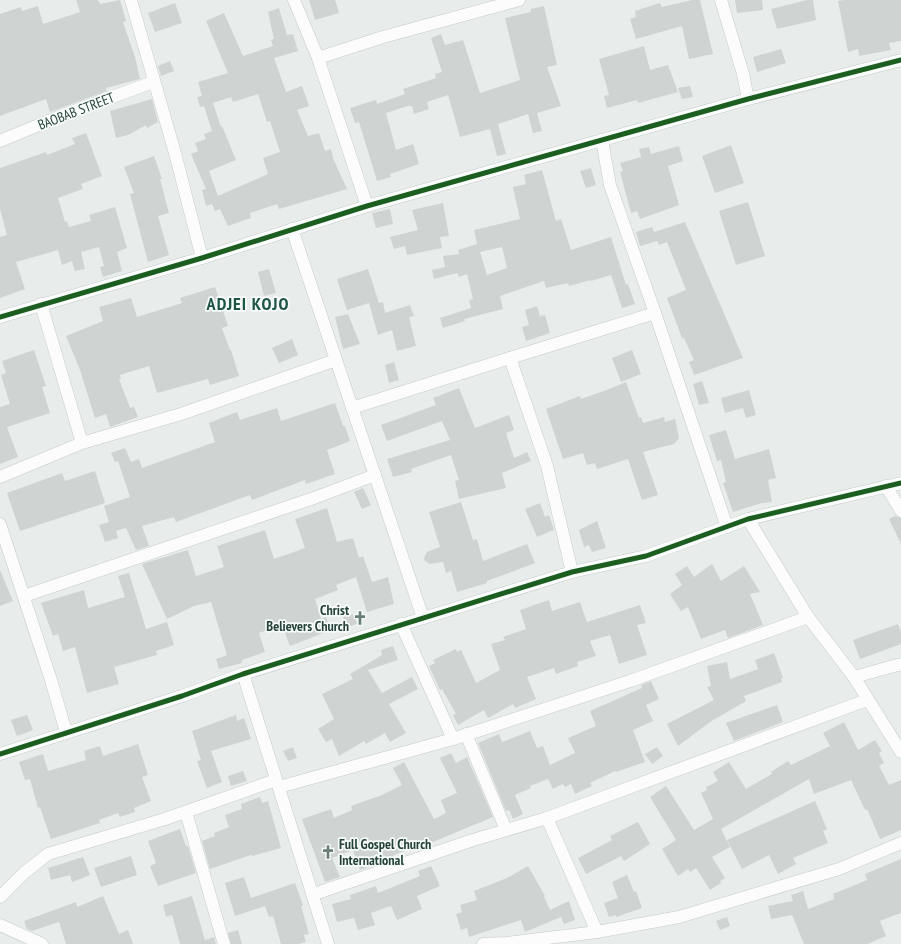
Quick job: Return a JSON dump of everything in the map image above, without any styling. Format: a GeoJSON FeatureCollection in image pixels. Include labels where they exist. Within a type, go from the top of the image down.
{"type":"FeatureCollection","features":[{"type":"Feature","properties":{"kind":"street"},"geometry":{"type":"LineString","coordinates":[[131,0],[153,82],[175,153],[202,258]]}},
{"type":"Feature","properties":{"kind":"street"},"geometry":{"type":"LineString","coordinates":[[294,0],[318,58],[367,206]]}},
{"type":"Feature","properties":{"kind":"street"},"geometry":{"type":"LineString","coordinates":[[318,58],[383,37],[519,0]]}},
{"type":"Feature","properties":{"kind":"street"},"geometry":{"type":"LineString","coordinates":[[721,0],[743,74],[748,99]]}},
{"type":"Feature","properties":{"kind":"street"},"geometry":{"type":"LineString","coordinates":[[0,317],[202,258],[367,206],[748,99],[901,60]]}},
{"type":"Feature","properties":{"kind":"street","name":"BAOBAB STREET"},"geometry":{"type":"LineString","coordinates":[[0,141],[63,115],[153,82]]}},
{"type":"Feature","properties":{"kind":"street"},"geometry":{"type":"LineString","coordinates":[[602,140],[610,185],[727,527]]}},
{"type":"Feature","properties":{"kind":"street"},"geometry":{"type":"LineString","coordinates":[[292,229],[423,618]]}},
{"type":"Feature","properties":{"kind":"street"},"geometry":{"type":"LineString","coordinates":[[41,304],[82,443]]}},
{"type":"Feature","properties":{"kind":"street"},"geometry":{"type":"LineString","coordinates":[[352,408],[655,313]]}},
{"type":"Feature","properties":{"kind":"street"},"geometry":{"type":"LineString","coordinates":[[510,358],[547,466],[572,572]]}},
{"type":"Feature","properties":{"kind":"street"},"geometry":{"type":"LineString","coordinates":[[0,477],[82,443],[181,414],[336,360]]}},
{"type":"Feature","properties":{"kind":"street"},"geometry":{"type":"LineString","coordinates":[[24,596],[375,475]]}},
{"type":"Feature","properties":{"kind":"street"},"geometry":{"type":"LineString","coordinates":[[0,754],[401,624],[572,572],[646,556],[748,519],[901,483]]}},
{"type":"Feature","properties":{"kind":"street"},"geometry":{"type":"LineString","coordinates":[[886,486],[901,511]]}},
{"type":"Feature","properties":{"kind":"street"},"geometry":{"type":"LineString","coordinates":[[748,519],[808,617],[854,677],[901,752]]}},
{"type":"Feature","properties":{"kind":"street"},"geometry":{"type":"LineString","coordinates":[[0,524],[51,680],[66,732]]}},
{"type":"Feature","properties":{"kind":"street"},"geometry":{"type":"LineString","coordinates":[[0,897],[24,873],[48,854],[277,783],[453,739],[630,681],[808,617]]}},
{"type":"Feature","properties":{"kind":"street"},"geometry":{"type":"LineString","coordinates":[[401,624],[453,739]]}},
{"type":"Feature","properties":{"kind":"street"},"geometry":{"type":"LineString","coordinates":[[854,677],[901,664]]}},
{"type":"Feature","properties":{"kind":"street"},"geometry":{"type":"LineString","coordinates":[[243,674],[314,894],[328,944]]}},
{"type":"Feature","properties":{"kind":"street"},"geometry":{"type":"LineString","coordinates":[[314,894],[506,830],[547,818],[867,700]]}},
{"type":"Feature","properties":{"kind":"street"},"geometry":{"type":"LineString","coordinates":[[466,734],[506,830]]}},
{"type":"Feature","properties":{"kind":"street"},"geometry":{"type":"LineString","coordinates":[[186,812],[224,944]]}},
{"type":"Feature","properties":{"kind":"street"},"geometry":{"type":"LineString","coordinates":[[547,818],[598,932]]}},
{"type":"Feature","properties":{"kind":"street"},"geometry":{"type":"LineString","coordinates":[[483,944],[507,943],[598,932],[679,917],[756,896],[839,869],[901,843]]}},
{"type":"Feature","properties":{"kind":"street"},"geometry":{"type":"LineString","coordinates":[[0,925],[42,944]]}},
{"type":"Feature","properties":{"kind":"building"},"geometry":{"type":"Polygon","coordinates":[[[76,0],[98,0],[100,4],[120,0],[126,21],[123,22],[135,57],[140,79],[106,88],[107,91],[50,112],[46,99],[0,116],[0,14],[21,7],[22,11],[38,6],[43,24],[80,12],[76,0]]]}},
{"type":"Feature","properties":{"kind":"building"},"geometry":{"type":"Polygon","coordinates":[[[309,0],[335,0],[339,13],[315,20],[309,0]]]}},
{"type":"Feature","properties":{"kind":"building"},"geometry":{"type":"Polygon","coordinates":[[[692,0],[700,0],[713,54],[689,59],[682,26],[636,39],[630,19],[636,17],[635,11],[660,3],[662,7],[692,0]]]}},
{"type":"Feature","properties":{"kind":"building"},"geometry":{"type":"Polygon","coordinates":[[[735,0],[762,0],[763,10],[737,13],[735,0]]]}},
{"type":"Feature","properties":{"kind":"building"},"geometry":{"type":"Polygon","coordinates":[[[807,0],[813,0],[816,20],[777,29],[771,9],[807,0]]]}},
{"type":"Feature","properties":{"kind":"building"},"geometry":{"type":"Polygon","coordinates":[[[901,0],[901,41],[889,43],[891,50],[859,56],[858,49],[848,52],[838,1],[901,0]]]}},
{"type":"Feature","properties":{"kind":"building"},"geometry":{"type":"Polygon","coordinates":[[[175,3],[182,23],[155,32],[148,13],[175,3]]]}},
{"type":"Feature","properties":{"kind":"building"},"geometry":{"type":"Polygon","coordinates":[[[544,6],[557,65],[547,67],[561,106],[537,113],[542,131],[533,133],[528,114],[498,124],[506,154],[497,156],[490,129],[460,137],[448,95],[427,102],[429,109],[414,114],[412,106],[408,106],[386,113],[396,150],[413,144],[419,164],[390,174],[391,177],[377,181],[359,122],[355,123],[350,108],[376,100],[377,104],[405,94],[403,89],[436,78],[435,74],[442,72],[431,38],[441,34],[445,45],[463,40],[480,93],[520,80],[505,18],[531,12],[531,9],[544,6]]]}},
{"type":"Feature","properties":{"kind":"building"},"geometry":{"type":"Polygon","coordinates":[[[279,8],[287,35],[293,34],[298,51],[274,58],[286,92],[302,86],[309,106],[297,110],[308,136],[319,133],[325,151],[331,149],[333,158],[347,189],[279,209],[277,204],[250,213],[251,218],[228,226],[220,209],[215,211],[212,204],[206,206],[202,190],[206,189],[191,154],[198,151],[195,143],[206,139],[204,134],[212,131],[204,106],[200,107],[197,97],[202,96],[198,82],[228,73],[206,21],[224,13],[243,56],[273,46],[271,40],[274,39],[268,12],[279,8]],[[258,94],[233,102],[231,97],[213,103],[221,127],[222,126],[236,160],[209,171],[218,196],[268,174],[263,158],[280,152],[270,121],[267,122],[258,94]]]}},
{"type":"Feature","properties":{"kind":"building"},"geometry":{"type":"Polygon","coordinates":[[[644,46],[650,70],[668,65],[678,92],[638,103],[637,100],[607,108],[604,96],[609,95],[599,59],[644,46]]]}},
{"type":"Feature","properties":{"kind":"building"},"geometry":{"type":"Polygon","coordinates":[[[781,49],[786,63],[757,72],[753,57],[781,49]]]}},
{"type":"Feature","properties":{"kind":"building"},"geometry":{"type":"Polygon","coordinates":[[[170,61],[174,71],[161,76],[158,66],[170,61]]]}},
{"type":"Feature","properties":{"kind":"building"},"geometry":{"type":"Polygon","coordinates":[[[690,86],[693,97],[682,99],[678,88],[690,86]]]}},
{"type":"Feature","properties":{"kind":"building"},"geometry":{"type":"Polygon","coordinates":[[[152,99],[158,122],[147,128],[146,125],[128,135],[116,138],[110,111],[152,99]]]}},
{"type":"Feature","properties":{"kind":"building"},"geometry":{"type":"Polygon","coordinates":[[[86,133],[102,176],[81,184],[83,189],[58,198],[65,222],[67,221],[69,227],[91,221],[89,215],[115,207],[127,248],[117,252],[122,271],[103,277],[100,267],[104,266],[99,247],[81,252],[85,269],[75,271],[72,261],[62,265],[58,250],[16,262],[25,289],[0,298],[0,237],[7,235],[0,209],[0,168],[46,152],[47,155],[75,144],[72,138],[86,133]]]}},
{"type":"Feature","properties":{"kind":"building"},"geometry":{"type":"Polygon","coordinates":[[[731,145],[744,183],[715,193],[702,156],[731,145]]]}},
{"type":"Feature","properties":{"kind":"building"},"geometry":{"type":"Polygon","coordinates":[[[679,146],[683,161],[668,166],[679,205],[640,219],[637,211],[631,213],[620,172],[623,171],[620,163],[641,157],[639,149],[649,147],[651,154],[679,146]]]}},
{"type":"Feature","properties":{"kind":"building"},"geometry":{"type":"Polygon","coordinates":[[[154,156],[162,179],[160,179],[169,213],[158,216],[169,255],[148,262],[130,194],[134,193],[124,167],[154,156]]]}},
{"type":"Feature","properties":{"kind":"building"},"geometry":{"type":"Polygon","coordinates":[[[591,168],[596,185],[586,188],[580,171],[591,168]]]}},
{"type":"Feature","properties":{"kind":"building"},"geometry":{"type":"Polygon","coordinates":[[[542,170],[556,221],[561,219],[571,250],[611,237],[626,285],[628,284],[635,304],[622,308],[611,275],[569,286],[568,283],[546,288],[544,281],[500,296],[503,309],[464,319],[465,321],[443,328],[440,318],[471,308],[469,300],[473,299],[467,274],[459,277],[457,273],[434,279],[432,270],[445,267],[443,256],[459,254],[458,250],[477,244],[474,230],[520,219],[513,187],[526,184],[524,175],[542,170]],[[502,247],[480,252],[487,275],[507,268],[502,247]]]}},
{"type":"Feature","properties":{"kind":"building"},"geometry":{"type":"Polygon","coordinates":[[[748,202],[765,256],[736,265],[719,211],[748,202]]]}},
{"type":"Feature","properties":{"kind":"building"},"geometry":{"type":"Polygon","coordinates":[[[443,203],[449,236],[440,237],[442,248],[407,255],[405,246],[394,249],[390,237],[418,230],[412,210],[443,203]]]}},
{"type":"Feature","properties":{"kind":"building"},"geometry":{"type":"Polygon","coordinates":[[[390,209],[393,224],[376,228],[372,213],[390,209]]]}},
{"type":"Feature","properties":{"kind":"building"},"geometry":{"type":"Polygon","coordinates":[[[685,222],[743,358],[694,375],[689,362],[694,360],[684,338],[682,338],[667,298],[686,290],[667,242],[659,245],[657,241],[640,246],[636,232],[652,227],[654,232],[685,222]]]}},
{"type":"Feature","properties":{"kind":"building"},"geometry":{"type":"Polygon","coordinates":[[[269,269],[276,293],[264,296],[258,272],[269,269]]]}},
{"type":"Feature","properties":{"kind":"building"},"geometry":{"type":"Polygon","coordinates":[[[368,269],[379,303],[383,302],[385,313],[410,305],[414,316],[409,317],[416,346],[397,351],[392,330],[378,335],[369,303],[347,310],[337,279],[368,269]]]}},
{"type":"Feature","properties":{"kind":"building"},"geometry":{"type":"Polygon","coordinates":[[[215,287],[228,326],[222,328],[239,376],[210,385],[208,379],[157,393],[149,366],[120,375],[121,379],[119,379],[130,408],[134,407],[138,417],[110,427],[106,414],[95,418],[80,370],[66,336],[103,321],[99,307],[131,298],[137,317],[182,303],[180,298],[215,287]]]}},
{"type":"Feature","properties":{"kind":"building"},"geometry":{"type":"Polygon","coordinates":[[[537,306],[540,316],[545,315],[550,333],[526,341],[522,327],[529,325],[525,310],[537,306]]]}},
{"type":"Feature","properties":{"kind":"building"},"geometry":{"type":"Polygon","coordinates":[[[348,314],[360,344],[343,349],[335,317],[348,314]]]}},
{"type":"Feature","properties":{"kind":"building"},"geometry":{"type":"Polygon","coordinates":[[[292,339],[298,355],[279,363],[272,348],[292,339]]]}},
{"type":"Feature","properties":{"kind":"building"},"geometry":{"type":"Polygon","coordinates":[[[34,350],[46,386],[42,387],[50,413],[7,427],[18,457],[0,464],[0,407],[10,404],[1,375],[6,373],[2,361],[34,350]]]}},
{"type":"Feature","properties":{"kind":"building"},"geometry":{"type":"Polygon","coordinates":[[[632,350],[641,374],[621,382],[612,358],[632,350]]]}},
{"type":"Feature","properties":{"kind":"building"},"geometry":{"type":"Polygon","coordinates":[[[394,362],[399,380],[389,383],[385,365],[394,362]]]}},
{"type":"Feature","properties":{"kind":"building"},"geometry":{"type":"Polygon","coordinates":[[[702,381],[709,403],[699,405],[693,384],[702,381]]]}},
{"type":"Feature","properties":{"kind":"building"},"geometry":{"type":"Polygon","coordinates":[[[626,382],[639,418],[641,417],[643,423],[664,417],[665,422],[675,419],[679,438],[674,444],[643,452],[658,495],[642,500],[628,459],[597,469],[595,463],[587,465],[583,453],[563,459],[546,409],[580,396],[581,399],[626,382]]]}},
{"type":"Feature","properties":{"kind":"building"},"geometry":{"type":"Polygon","coordinates":[[[459,388],[475,428],[509,415],[514,430],[506,433],[514,458],[527,452],[531,461],[502,473],[506,488],[459,499],[455,481],[459,480],[451,455],[411,469],[412,472],[393,477],[387,459],[450,440],[442,421],[387,441],[381,425],[436,405],[433,398],[459,388]]]}},
{"type":"Feature","properties":{"kind":"building"},"geometry":{"type":"Polygon","coordinates":[[[749,390],[756,415],[746,418],[743,408],[725,413],[721,398],[749,390]]]}},
{"type":"Feature","properties":{"kind":"building"},"geometry":{"type":"Polygon","coordinates":[[[335,403],[350,441],[327,450],[335,474],[306,484],[305,480],[252,500],[250,495],[176,522],[174,517],[142,526],[149,546],[136,550],[126,528],[116,531],[118,538],[105,542],[99,525],[109,522],[104,506],[130,497],[118,461],[115,462],[111,453],[125,448],[131,462],[139,459],[142,468],[215,442],[209,423],[237,412],[240,420],[277,408],[281,421],[335,403]]]}},
{"type":"Feature","properties":{"kind":"building"},"geometry":{"type":"Polygon","coordinates":[[[726,430],[735,459],[769,449],[776,478],[768,480],[772,502],[762,503],[733,512],[723,483],[726,482],[721,460],[717,461],[709,435],[726,430]]]}},
{"type":"Feature","properties":{"kind":"building"},"geometry":{"type":"Polygon","coordinates":[[[95,471],[105,503],[20,531],[7,493],[62,473],[65,481],[95,471]]]}},
{"type":"Feature","properties":{"kind":"building"},"geometry":{"type":"Polygon","coordinates":[[[363,488],[371,505],[362,509],[354,492],[363,488]]]}},
{"type":"Feature","properties":{"kind":"building"},"geometry":{"type":"Polygon","coordinates":[[[461,502],[473,540],[477,539],[483,561],[527,544],[535,563],[487,581],[487,583],[457,592],[451,571],[446,573],[443,562],[430,564],[425,561],[424,558],[427,552],[440,547],[429,512],[461,502]]]}},
{"type":"Feature","properties":{"kind":"building"},"geometry":{"type":"Polygon","coordinates":[[[540,503],[545,517],[549,515],[554,530],[537,537],[525,509],[540,503]]]}},
{"type":"Feature","properties":{"kind":"building"},"geometry":{"type":"Polygon","coordinates":[[[327,508],[337,542],[353,538],[359,558],[363,556],[372,582],[388,577],[394,604],[367,612],[356,577],[336,585],[338,590],[315,599],[321,619],[326,617],[331,630],[290,646],[282,625],[259,633],[265,652],[242,660],[242,663],[219,669],[216,659],[227,655],[211,602],[194,606],[167,619],[142,564],[188,550],[196,576],[224,567],[217,546],[265,530],[274,559],[305,548],[295,519],[327,508]]]}},
{"type":"Feature","properties":{"kind":"building"},"geometry":{"type":"Polygon","coordinates":[[[895,516],[901,518],[901,544],[889,519],[895,516]]]}},
{"type":"Feature","properties":{"kind":"building"},"geometry":{"type":"Polygon","coordinates":[[[597,521],[606,548],[592,552],[589,545],[584,547],[579,530],[597,521]]]}},
{"type":"Feature","properties":{"kind":"building"},"geometry":{"type":"Polygon","coordinates":[[[712,564],[721,581],[744,566],[760,592],[750,594],[763,625],[728,638],[725,630],[701,639],[688,607],[681,611],[670,594],[682,585],[675,574],[687,566],[694,577],[712,564]]]}},
{"type":"Feature","properties":{"kind":"building"},"geometry":{"type":"Polygon","coordinates":[[[0,570],[13,601],[0,606],[0,570]]]}},
{"type":"Feature","properties":{"kind":"building"},"geometry":{"type":"Polygon","coordinates":[[[129,573],[146,629],[167,622],[174,645],[156,651],[157,655],[114,667],[119,684],[87,693],[75,647],[63,651],[58,634],[53,636],[41,603],[84,590],[88,608],[125,597],[118,576],[129,573]]]}},
{"type":"Feature","properties":{"kind":"building"},"geometry":{"type":"Polygon","coordinates":[[[549,600],[552,611],[580,602],[587,622],[640,605],[646,623],[637,625],[647,655],[619,664],[610,635],[590,641],[596,656],[577,662],[578,666],[556,674],[554,668],[527,677],[536,699],[515,708],[513,704],[488,718],[484,710],[458,725],[453,715],[456,714],[442,689],[440,690],[429,666],[435,663],[433,660],[456,649],[457,652],[461,650],[476,683],[500,670],[491,644],[505,640],[503,637],[526,629],[520,610],[549,600]]]}},
{"type":"Feature","properties":{"kind":"building"},"geometry":{"type":"Polygon","coordinates":[[[354,614],[357,624],[347,627],[343,617],[354,614]]]}},
{"type":"Feature","properties":{"kind":"building"},"geometry":{"type":"Polygon","coordinates":[[[898,624],[901,632],[901,644],[860,659],[853,640],[898,624]]]}},
{"type":"Feature","properties":{"kind":"building"},"geometry":{"type":"Polygon","coordinates":[[[393,646],[398,660],[368,670],[382,693],[412,677],[418,689],[389,704],[406,733],[390,742],[385,733],[366,744],[364,741],[339,756],[332,739],[326,742],[318,729],[334,719],[322,694],[353,679],[350,674],[382,655],[381,650],[393,646]]]}},
{"type":"Feature","properties":{"kind":"building"},"geometry":{"type":"Polygon","coordinates":[[[774,653],[783,678],[781,679],[782,682],[744,696],[746,701],[710,722],[678,746],[667,724],[714,700],[707,687],[711,686],[707,666],[727,662],[730,679],[758,669],[755,660],[774,653]]]}},
{"type":"Feature","properties":{"kind":"building"},"geometry":{"type":"Polygon","coordinates":[[[651,681],[659,699],[646,705],[653,721],[633,730],[645,762],[616,772],[615,771],[590,783],[592,786],[575,794],[571,784],[565,787],[563,784],[553,789],[548,779],[530,786],[531,788],[515,795],[523,814],[513,819],[509,810],[506,811],[478,743],[499,734],[502,742],[530,731],[537,748],[543,746],[550,765],[575,753],[568,738],[596,726],[590,711],[642,688],[641,685],[651,681]]]}},
{"type":"Feature","properties":{"kind":"building"},"geometry":{"type":"Polygon","coordinates":[[[777,705],[783,722],[734,741],[726,723],[777,705]]]}},
{"type":"Feature","properties":{"kind":"building"},"geometry":{"type":"Polygon","coordinates":[[[27,715],[33,730],[17,736],[11,720],[27,715]]]}},
{"type":"Feature","properties":{"kind":"building"},"geometry":{"type":"Polygon","coordinates":[[[236,715],[237,721],[244,718],[251,739],[211,751],[222,782],[207,788],[197,761],[201,760],[192,731],[236,715]]]}},
{"type":"Feature","properties":{"kind":"building"},"geometry":{"type":"Polygon","coordinates":[[[844,722],[858,750],[875,740],[882,751],[879,753],[884,763],[879,766],[889,785],[901,780],[901,830],[880,839],[867,809],[865,810],[851,780],[814,794],[809,779],[721,829],[730,847],[712,857],[725,878],[720,881],[721,883],[710,890],[696,868],[690,872],[688,869],[678,876],[662,849],[676,840],[650,797],[666,786],[694,830],[713,819],[701,793],[707,790],[706,787],[718,781],[713,772],[729,762],[746,789],[772,774],[771,772],[788,761],[791,765],[830,746],[823,733],[844,722]]]}},
{"type":"Feature","properties":{"kind":"building"},"geometry":{"type":"Polygon","coordinates":[[[138,744],[148,775],[142,777],[151,801],[134,808],[135,812],[120,817],[118,813],[99,820],[100,823],[51,839],[40,807],[38,808],[30,779],[25,780],[19,762],[43,754],[48,771],[86,760],[84,751],[100,746],[103,756],[138,744]]]}},
{"type":"Feature","properties":{"kind":"building"},"geometry":{"type":"Polygon","coordinates":[[[293,747],[297,758],[288,761],[283,751],[293,747]]]}},
{"type":"Feature","properties":{"kind":"building"},"geometry":{"type":"Polygon","coordinates":[[[657,747],[663,756],[652,764],[645,754],[657,747]]]}},
{"type":"Feature","properties":{"kind":"building"},"geometry":{"type":"Polygon","coordinates":[[[451,753],[456,763],[467,757],[493,817],[428,844],[427,841],[390,857],[390,859],[360,870],[353,850],[332,858],[340,877],[325,882],[302,819],[331,809],[334,818],[352,810],[351,806],[382,795],[402,785],[393,768],[404,762],[434,819],[446,813],[441,800],[457,793],[440,758],[451,753]]]}},
{"type":"Feature","properties":{"kind":"building"},"geometry":{"type":"Polygon","coordinates":[[[243,771],[247,781],[231,786],[228,776],[243,771]]]}},
{"type":"Feature","properties":{"kind":"building"},"geometry":{"type":"Polygon","coordinates":[[[260,797],[262,803],[268,801],[281,848],[252,856],[251,855],[210,869],[202,841],[215,836],[214,833],[229,827],[225,815],[242,809],[241,804],[260,797]]]}},
{"type":"Feature","properties":{"kind":"building"},"geometry":{"type":"Polygon","coordinates":[[[815,801],[827,829],[823,831],[828,843],[793,858],[796,864],[778,874],[769,855],[742,869],[727,840],[815,801]]]}},
{"type":"Feature","properties":{"kind":"building"},"geometry":{"type":"Polygon","coordinates":[[[638,822],[650,844],[624,861],[621,856],[586,874],[578,858],[612,840],[610,836],[638,822]]]}},
{"type":"Feature","properties":{"kind":"building"},"geometry":{"type":"Polygon","coordinates":[[[180,829],[186,846],[188,846],[196,873],[158,886],[150,866],[156,863],[148,841],[180,829]]]}},
{"type":"Feature","properties":{"kind":"building"},"geometry":{"type":"Polygon","coordinates":[[[131,856],[137,875],[101,887],[94,868],[131,856]]]}},
{"type":"Feature","properties":{"kind":"building"},"geometry":{"type":"Polygon","coordinates":[[[83,857],[90,875],[72,882],[70,875],[51,880],[48,868],[83,857]]]}},
{"type":"Feature","properties":{"kind":"building"},"geometry":{"type":"Polygon","coordinates":[[[901,859],[901,913],[880,921],[886,936],[868,944],[804,944],[792,915],[771,919],[768,906],[793,901],[791,895],[803,891],[808,909],[834,899],[833,894],[867,880],[865,874],[901,859]]]}},
{"type":"Feature","properties":{"kind":"building"},"geometry":{"type":"Polygon","coordinates":[[[431,866],[440,886],[417,896],[422,909],[397,920],[391,906],[371,913],[375,925],[358,930],[354,918],[337,922],[332,904],[351,899],[350,895],[376,886],[378,893],[420,876],[418,871],[431,866]]]}},
{"type":"Feature","properties":{"kind":"building"},"geometry":{"type":"Polygon","coordinates":[[[528,866],[545,896],[544,897],[550,910],[569,901],[575,920],[564,924],[561,917],[525,932],[521,920],[469,937],[467,928],[461,930],[456,914],[462,912],[460,905],[477,900],[474,891],[507,878],[528,866]]]}},
{"type":"Feature","properties":{"kind":"building"},"geometry":{"type":"Polygon","coordinates":[[[627,875],[634,892],[636,891],[642,908],[616,917],[616,915],[609,917],[604,903],[618,898],[612,882],[627,875]]]}},
{"type":"Feature","properties":{"kind":"building"},"geometry":{"type":"Polygon","coordinates":[[[244,877],[251,898],[295,883],[303,905],[301,906],[309,934],[304,935],[306,942],[299,944],[281,944],[273,916],[269,917],[265,906],[235,916],[225,883],[244,877]]]}},
{"type":"Feature","properties":{"kind":"building"},"geometry":{"type":"Polygon","coordinates":[[[103,896],[119,934],[128,930],[133,944],[66,944],[59,922],[32,931],[27,929],[24,921],[76,902],[77,907],[103,896]]]}},
{"type":"Feature","properties":{"kind":"building"},"geometry":{"type":"Polygon","coordinates":[[[192,896],[205,940],[214,937],[216,944],[180,944],[172,915],[166,917],[163,905],[192,896]]]}},
{"type":"Feature","properties":{"kind":"building"},"geometry":{"type":"Polygon","coordinates":[[[727,917],[730,926],[720,930],[716,921],[727,917]]]}},
{"type":"Feature","properties":{"kind":"building"},"geometry":{"type":"Polygon","coordinates":[[[238,930],[242,944],[231,944],[228,933],[238,930]]]}},
{"type":"Feature","properties":{"kind":"cycle path"},"geometry":{"type":"LineString","coordinates":[[0,317],[202,258],[367,206],[748,99],[901,60]]}},
{"type":"Feature","properties":{"kind":"cycle path"},"geometry":{"type":"LineString","coordinates":[[0,754],[182,696],[243,674],[572,572],[646,556],[748,519],[901,483]]}},
{"type":"Feature","properties":{"kind":"place","name":"Christ Believers Church"},"geometry":{"type":"Point","coordinates":[360,618]}},
{"type":"Feature","properties":{"kind":"place","name":"Full Gospel Church International"},"geometry":{"type":"Point","coordinates":[328,852]}},
{"type":"Feature","properties":{"kind":"district","name":"ADJEI KOJO"},"geometry":{"type":"Point","coordinates":[248,303]}}]}
